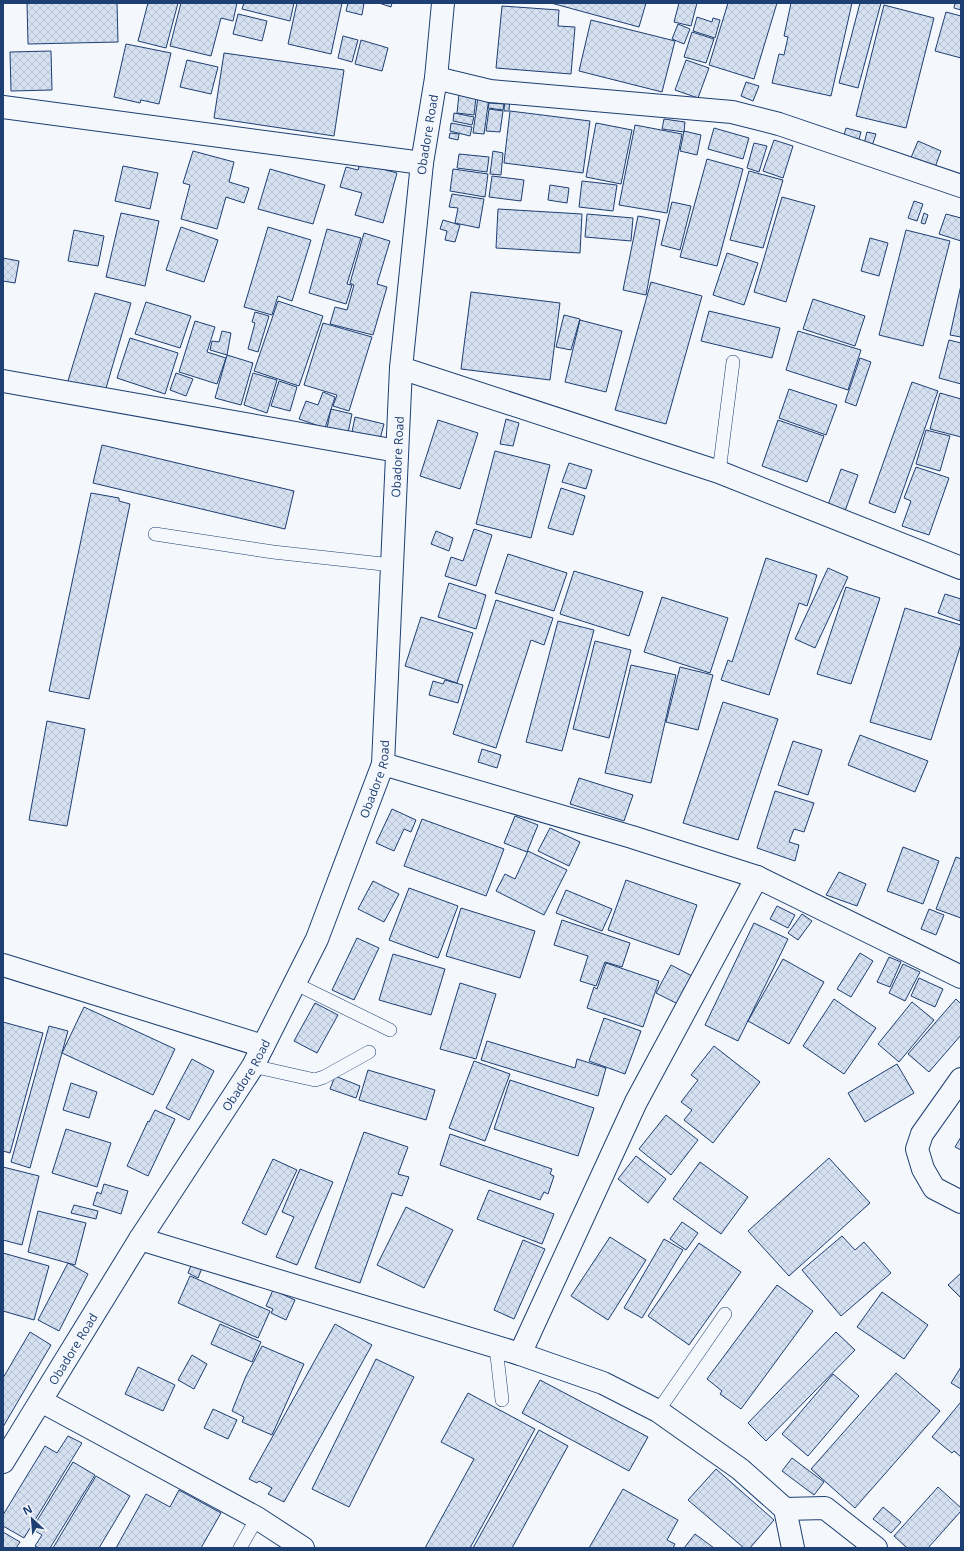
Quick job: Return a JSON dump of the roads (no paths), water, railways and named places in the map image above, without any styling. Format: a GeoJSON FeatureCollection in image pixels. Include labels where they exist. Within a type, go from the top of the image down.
{"type":"FeatureCollection","features":[{"type":"Feature","properties":{"kind":"street","name":"Obadore Road"},"geometry":{"type":"LineString","coordinates":[[3,1462],[140,1239],[253,1066],[296,984],[317,939],[383,764],[401,368],[422,162],[436,78],[444,3]]}},
{"type":"Feature","properties":{"kind":"street"},"geometry":{"type":"LineString","coordinates":[[436,78],[490,91],[732,112],[779,124],[961,186]]}},
{"type":"Feature","properties":{"kind":"street"},"geometry":{"type":"LineString","coordinates":[[3,107],[422,162]]}},
{"type":"Feature","properties":{"kind":"street"},"geometry":{"type":"LineString","coordinates":[[401,368],[719,472],[961,568]]}},
{"type":"Feature","properties":{"kind":"street"},"geometry":{"type":"LineString","coordinates":[[3,381],[397,451]]}},
{"type":"Feature","properties":{"kind":"street"},"geometry":{"type":"LineString","coordinates":[[383,764],[632,837],[758,877],[961,977]]}},
{"type":"Feature","properties":{"kind":"street"},"geometry":{"type":"LineString","coordinates":[[520,1354],[636,1102],[758,877]]}},
{"type":"Feature","properties":{"kind":"street"},"geometry":{"type":"LineString","coordinates":[[3,965],[263,1046]]}},
{"type":"Feature","properties":{"kind":"street"},"geometry":{"type":"LineString","coordinates":[[961,1078],[922,1134],[918,1149],[923,1169],[934,1188],[961,1202]]}},
{"type":"Feature","properties":{"kind":"street"},"geometry":{"type":"LineString","coordinates":[[140,1239],[520,1354],[602,1382],[658,1411],[740,1469],[785,1509],[793,1548]]}},
{"type":"Feature","properties":{"kind":"street"},"geometry":{"type":"LineString","coordinates":[[40,1401],[257,1518],[303,1548]]}},
{"type":"Feature","properties":{"kind":"street"},"geometry":{"type":"LineString","coordinates":[[785,1509],[825,1508],[876,1548]]}},
{"type":"Feature","properties":{"kind":"lane"},"geometry":{"type":"LineString","coordinates":[[719,472],[734,362]]}},
{"type":"Feature","properties":{"kind":"lane"},"geometry":{"type":"LineString","coordinates":[[155,534],[273,552],[392,565]]}},
{"type":"Feature","properties":{"kind":"lane"},"geometry":{"type":"LineString","coordinates":[[296,984],[390,1030]]}},
{"type":"Feature","properties":{"kind":"lane"},"geometry":{"type":"LineString","coordinates":[[253,1066],[315,1080],[324,1077],[369,1052]]}},
{"type":"Feature","properties":{"kind":"lane"},"geometry":{"type":"LineString","coordinates":[[658,1411],[725,1314]]}},
{"type":"Feature","properties":{"kind":"lane"},"geometry":{"type":"LineString","coordinates":[[496,1347],[502,1400]]}},
{"type":"Feature","properties":{"kind":"lane"},"geometry":{"type":"LineString","coordinates":[[240,1548],[257,1518]]}}]}
